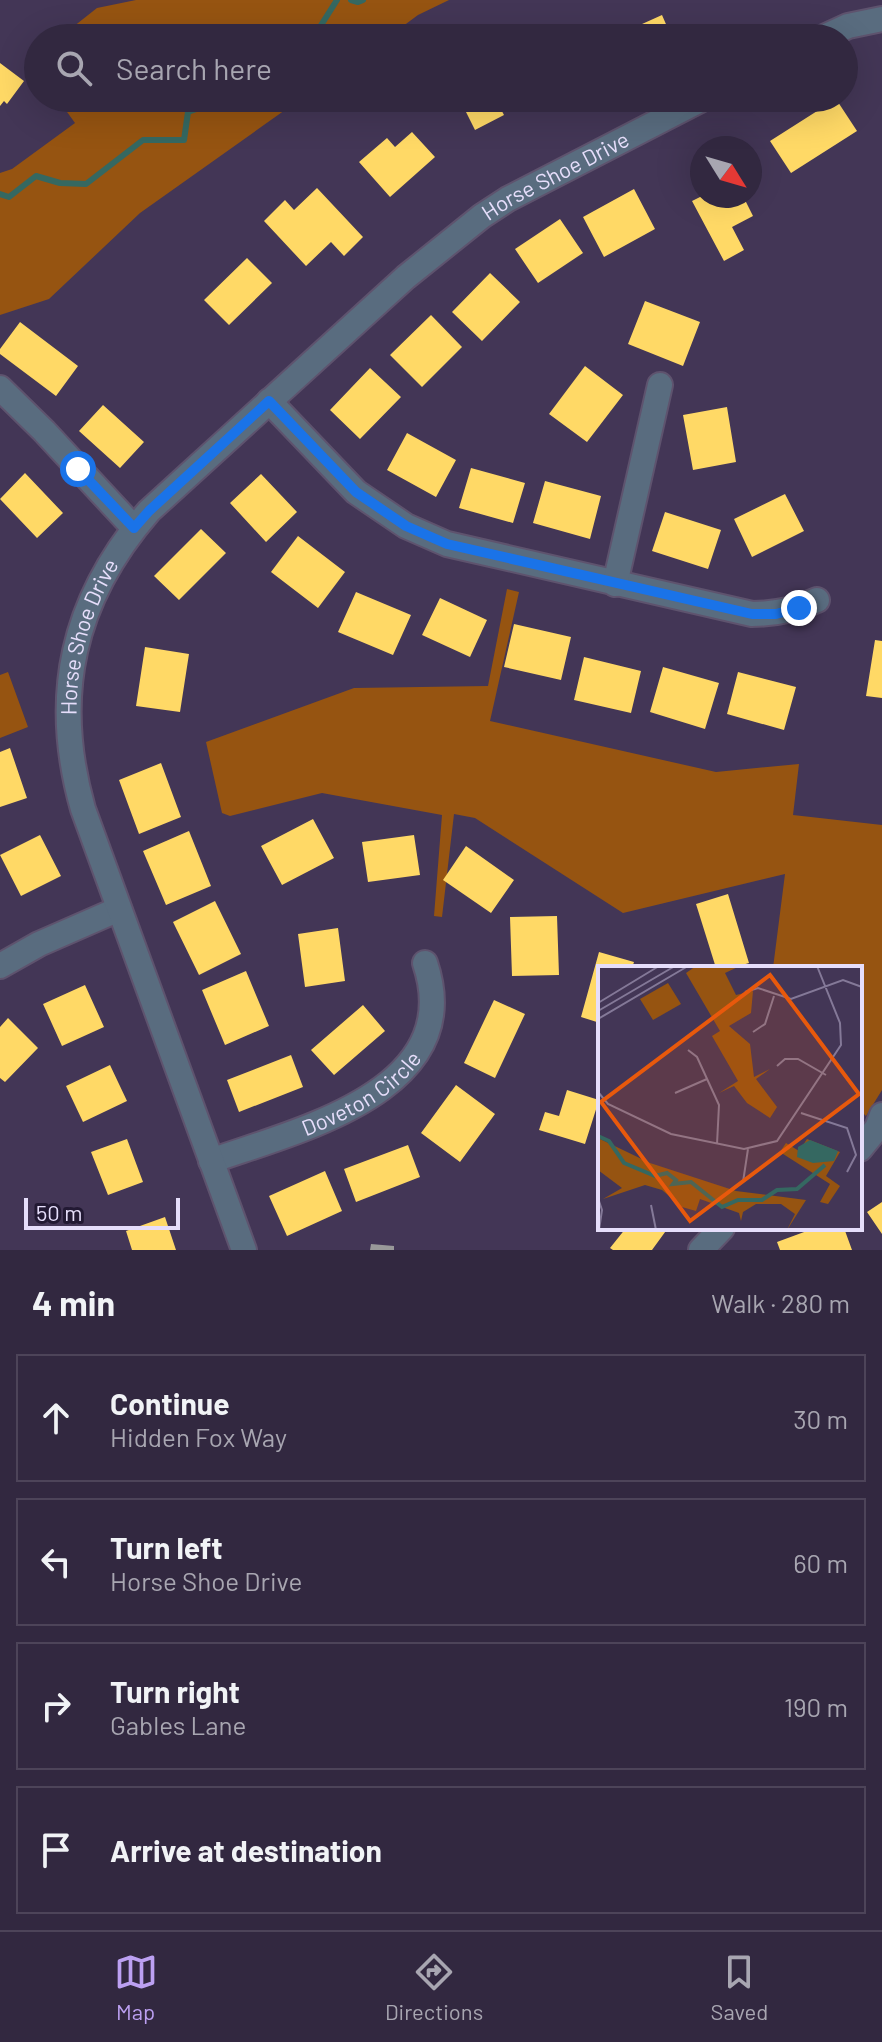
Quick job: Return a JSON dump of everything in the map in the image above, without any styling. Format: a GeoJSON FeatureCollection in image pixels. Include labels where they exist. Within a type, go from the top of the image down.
{"type":"FeatureCollection","features":[{"type":"Feature","properties":{"kind":"street"},"geometry":{"type":"LineString","coordinates":[[858,24],[882,19]]}},
{"type":"Feature","properties":{"kind":"street","name":"Horse Shoe Drive"},"geometry":{"type":"LineString","coordinates":[[244,1250],[74,777],[68,735],[68,695],[73,658],[94,593],[116,552],[149,511],[406,277],[508,199],[677,112]]}},
{"type":"Feature","properties":{"kind":"street"},"geometry":{"type":"LineString","coordinates":[[615,584],[660,385]]}},
{"type":"Feature","properties":{"kind":"street"},"geometry":{"type":"LineString","coordinates":[[0,388],[134,528]]}},
{"type":"Feature","properties":{"kind":"street"},"geometry":{"type":"LineString","coordinates":[[269,401],[356,492],[406,526],[447,544],[752,614],[776,614],[817,600]]}},
{"type":"Feature","properties":{"kind":"street"},"geometry":{"type":"LineString","coordinates":[[0,966],[39,944],[119,909]]}},
{"type":"Feature","properties":{"kind":"street","name":"Doveton Circle"},"geometry":{"type":"LineString","coordinates":[[211,1161],[335,1116],[363,1102],[384,1086],[406,1065],[423,1042],[431,1021],[431,981],[425,963]]}},
{"type":"Feature","properties":{"kind":"street"},"geometry":{"type":"LineString","coordinates":[[862,1147],[877,1128],[882,1115]]}},
{"type":"Feature","properties":{"kind":"street"},"geometry":{"type":"LineString","coordinates":[[701,1250],[720,1230]]}},
{"type":"Feature","properties":{"kind":"shaded area"},"geometry":{"type":"Polygon","coordinates":[[[136,0],[449,0],[406,24],[77,24],[97,8],[136,0]]]}},
{"type":"Feature","properties":{"kind":"shaded area"},"geometry":{"type":"Polygon","coordinates":[[[67,112],[282,112],[140,213],[49,299],[0,315],[0,173],[12,169],[75,123],[67,112]]]}},
{"type":"Feature","properties":{"kind":"shaded area"},"geometry":{"type":"Polygon","coordinates":[[[507,589],[519,592],[490,721],[716,772],[799,764],[793,815],[882,825],[882,1090],[866,1116],[862,1112],[862,966],[773,966],[785,874],[623,913],[475,818],[454,814],[442,917],[434,916],[442,815],[322,793],[230,816],[222,813],[206,742],[354,688],[488,686],[507,589]]]}},
{"type":"Feature","properties":{"kind":"shaded area"},"geometry":{"type":"Polygon","coordinates":[[[8,672],[28,727],[0,738],[0,675],[8,672]]]}},
{"type":"Feature","properties":{"kind":"building: Homes"},"geometry":{"type":"Polygon","coordinates":[[[662,15],[666,24],[642,24],[662,15]]]}},
{"type":"Feature","properties":{"kind":"building: Homes"},"geometry":{"type":"Polygon","coordinates":[[[0,63],[24,81],[7,104],[4,101],[0,106],[0,63]]]}},
{"type":"Feature","properties":{"kind":"building: Homes"},"geometry":{"type":"Polygon","coordinates":[[[466,112],[502,112],[504,115],[475,130],[466,112]]]}},
{"type":"Feature","properties":{"kind":"building: Homes"},"geometry":{"type":"Polygon","coordinates":[[[816,112],[845,112],[857,131],[791,173],[770,141],[816,112]]]}},
{"type":"Feature","properties":{"kind":"building: Homes"},"geometry":{"type":"Polygon","coordinates":[[[412,132],[435,157],[390,197],[359,162],[387,138],[395,147],[412,132]]]}},
{"type":"Feature","properties":{"kind":"building: Homes"},"geometry":{"type":"Polygon","coordinates":[[[317,188],[363,237],[344,256],[331,242],[306,266],[264,221],[285,200],[294,210],[317,188]]]}},
{"type":"Feature","properties":{"kind":"building: Homes"},"geometry":{"type":"Polygon","coordinates":[[[634,189],[655,229],[604,257],[583,217],[634,189]]]}},
{"type":"Feature","properties":{"kind":"building: Homes"},"geometry":{"type":"Polygon","coordinates":[[[696,208],[749,208],[753,216],[732,227],[744,250],[724,261],[696,208]]]}},
{"type":"Feature","properties":{"kind":"building: Homes"},"geometry":{"type":"Polygon","coordinates":[[[560,219],[583,253],[538,283],[515,249],[560,219]]]}},
{"type":"Feature","properties":{"kind":"building: Homes"},"geometry":{"type":"Polygon","coordinates":[[[247,258],[272,283],[229,325],[204,300],[247,258]]]}},
{"type":"Feature","properties":{"kind":"building: Homes"},"geometry":{"type":"Polygon","coordinates":[[[490,273],[520,302],[482,341],[452,312],[490,273]]]}},
{"type":"Feature","properties":{"kind":"building: Homes"},"geometry":{"type":"Polygon","coordinates":[[[645,301],[700,322],[683,366],[628,344],[645,301]]]}},
{"type":"Feature","properties":{"kind":"building: Homes"},"geometry":{"type":"Polygon","coordinates":[[[431,315],[462,347],[422,387],[390,355],[431,315]]]}},
{"type":"Feature","properties":{"kind":"building: Homes"},"geometry":{"type":"Polygon","coordinates":[[[20,322],[78,366],[56,396],[0,354],[0,349],[20,322]]]}},
{"type":"Feature","properties":{"kind":"building: Homes"},"geometry":{"type":"Polygon","coordinates":[[[585,366],[623,395],[587,442],[549,414],[585,366]]]}},
{"type":"Feature","properties":{"kind":"building: Homes"},"geometry":{"type":"Polygon","coordinates":[[[370,368],[401,397],[360,439],[330,410],[370,368]]]}},
{"type":"Feature","properties":{"kind":"building: Homes"},"geometry":{"type":"Polygon","coordinates":[[[103,405],[144,442],[120,468],[79,431],[103,405]]]}},
{"type":"Feature","properties":{"kind":"building: Homes"},"geometry":{"type":"Polygon","coordinates":[[[727,407],[736,462],[693,470],[683,415],[727,407]]]}},
{"type":"Feature","properties":{"kind":"building: Homes"},"geometry":{"type":"Polygon","coordinates":[[[407,433],[456,460],[436,497],[387,470],[407,433]]]}},
{"type":"Feature","properties":{"kind":"building: Homes"},"geometry":{"type":"Polygon","coordinates":[[[471,468],[525,483],[513,523],[459,508],[471,468]]]}},
{"type":"Feature","properties":{"kind":"building: Homes"},"geometry":{"type":"Polygon","coordinates":[[[25,473],[63,513],[37,538],[0,499],[25,473]]]}},
{"type":"Feature","properties":{"kind":"building: Homes"},"geometry":{"type":"Polygon","coordinates":[[[261,474],[297,512],[266,542],[230,503],[261,474]]]}},
{"type":"Feature","properties":{"kind":"building: Homes"},"geometry":{"type":"Polygon","coordinates":[[[545,481],[601,496],[590,539],[533,523],[545,481]]]}},
{"type":"Feature","properties":{"kind":"building: Homes"},"geometry":{"type":"Polygon","coordinates":[[[785,494],[804,531],[752,557],[734,519],[785,494]]]}},
{"type":"Feature","properties":{"kind":"building: Homes"},"geometry":{"type":"Polygon","coordinates":[[[665,512],[721,530],[708,569],[652,551],[665,512]]]}},
{"type":"Feature","properties":{"kind":"building: Homes"},"geometry":{"type":"Polygon","coordinates":[[[201,529],[226,553],[179,600],[154,576],[201,529]]]}},
{"type":"Feature","properties":{"kind":"building: Homes"},"geometry":{"type":"Polygon","coordinates":[[[298,536],[345,572],[318,608],[271,572],[298,536]]]}},
{"type":"Feature","properties":{"kind":"building: Homes"},"geometry":{"type":"Polygon","coordinates":[[[356,592],[411,615],[393,655],[338,632],[356,592]]]}},
{"type":"Feature","properties":{"kind":"building: Homes"},"geometry":{"type":"Polygon","coordinates":[[[440,598],[487,620],[470,657],[422,635],[440,598]]]}},
{"type":"Feature","properties":{"kind":"building: Homes"},"geometry":{"type":"Polygon","coordinates":[[[514,624],[571,637],[561,680],[504,667],[514,624]]]}},
{"type":"Feature","properties":{"kind":"building: Homes"},"geometry":{"type":"Polygon","coordinates":[[[875,640],[882,641],[882,698],[866,696],[875,640]]]}},
{"type":"Feature","properties":{"kind":"building: Homes"},"geometry":{"type":"Polygon","coordinates":[[[145,647],[189,654],[180,712],[136,706],[145,647]]]}},
{"type":"Feature","properties":{"kind":"building: Homes"},"geometry":{"type":"Polygon","coordinates":[[[584,657],[641,671],[631,713],[574,700],[584,657]]]}},
{"type":"Feature","properties":{"kind":"building: Homes"},"geometry":{"type":"Polygon","coordinates":[[[663,667],[719,683],[705,729],[650,712],[663,667]]]}},
{"type":"Feature","properties":{"kind":"building: Homes"},"geometry":{"type":"Polygon","coordinates":[[[738,672],[796,687],[784,730],[727,714],[738,672]]]}},
{"type":"Feature","properties":{"kind":"building: Homes"},"geometry":{"type":"Polygon","coordinates":[[[10,748],[27,798],[0,807],[0,752],[10,748]]]}},
{"type":"Feature","properties":{"kind":"building: Homes"},"geometry":{"type":"Polygon","coordinates":[[[161,763],[181,817],[139,834],[119,780],[161,763]]]}},
{"type":"Feature","properties":{"kind":"building: Homes"},"geometry":{"type":"Polygon","coordinates":[[[313,819],[334,858],[282,885],[261,846],[313,819]]]}},
{"type":"Feature","properties":{"kind":"building: Homes"},"geometry":{"type":"Polygon","coordinates":[[[189,831],[211,886],[166,905],[143,851],[189,831]]]}},
{"type":"Feature","properties":{"kind":"building: Homes"},"geometry":{"type":"Polygon","coordinates":[[[40,835],[61,876],[21,896],[0,855],[40,835]]]}},
{"type":"Feature","properties":{"kind":"building: Homes"},"geometry":{"type":"Polygon","coordinates":[[[414,835],[420,875],[368,882],[362,842],[414,835]]]}},
{"type":"Feature","properties":{"kind":"building: Homes"},"geometry":{"type":"Polygon","coordinates":[[[466,846],[514,880],[491,913],[443,880],[466,846]]]}},
{"type":"Feature","properties":{"kind":"building: Homes"},"geometry":{"type":"Polygon","coordinates":[[[728,894],[749,963],[715,966],[696,904],[728,894]]]}},
{"type":"Feature","properties":{"kind":"building: Homes"},"geometry":{"type":"Polygon","coordinates":[[[215,901],[241,954],[199,975],[173,922],[215,901]]]}},
{"type":"Feature","properties":{"kind":"building: Homes"},"geometry":{"type":"Polygon","coordinates":[[[557,916],[559,975],[512,976],[510,917],[557,916]]]}},
{"type":"Feature","properties":{"kind":"building: Homes"},"geometry":{"type":"Polygon","coordinates":[[[338,928],[345,981],[305,987],[298,934],[338,928]]]}},
{"type":"Feature","properties":{"kind":"building: Homes"},"geometry":{"type":"Polygon","coordinates":[[[599,952],[634,962],[633,966],[598,966],[598,1022],[581,1017],[599,952]]]}},
{"type":"Feature","properties":{"kind":"building: Homes"},"geometry":{"type":"Polygon","coordinates":[[[246,971],[269,1026],[225,1045],[202,990],[246,971]]]}},
{"type":"Feature","properties":{"kind":"building: Homes"},"geometry":{"type":"Polygon","coordinates":[[[85,985],[104,1027],[62,1046],[43,1004],[85,985]]]}},
{"type":"Feature","properties":{"kind":"building: Homes"},"geometry":{"type":"Polygon","coordinates":[[[494,1000],[525,1014],[495,1078],[464,1063],[494,1000]]]}},
{"type":"Feature","properties":{"kind":"building: Homes"},"geometry":{"type":"Polygon","coordinates":[[[363,1005],[385,1031],[334,1075],[311,1050],[363,1005]]]}},
{"type":"Feature","properties":{"kind":"building: Homes"},"geometry":{"type":"Polygon","coordinates":[[[8,1018],[38,1048],[5,1082],[0,1078],[0,1027],[8,1018]]]}},
{"type":"Feature","properties":{"kind":"building: Homes"},"geometry":{"type":"Polygon","coordinates":[[[291,1055],[303,1087],[239,1112],[227,1080],[291,1055]]]}},
{"type":"Feature","properties":{"kind":"building: Homes"},"geometry":{"type":"Polygon","coordinates":[[[110,1065],[127,1101],[83,1122],[66,1086],[110,1065]]]}},
{"type":"Feature","properties":{"kind":"building: Homes"},"geometry":{"type":"Polygon","coordinates":[[[456,1085],[495,1114],[460,1162],[421,1133],[456,1085]]]}},
{"type":"Feature","properties":{"kind":"building: Homes"},"geometry":{"type":"Polygon","coordinates":[[[567,1090],[598,1100],[585,1144],[539,1130],[545,1112],[559,1116],[567,1090]]]}},
{"type":"Feature","properties":{"kind":"building: Homes"},"geometry":{"type":"Polygon","coordinates":[[[127,1139],[143,1182],[108,1195],[91,1152],[127,1139]]]}},
{"type":"Feature","properties":{"kind":"building: Homes"},"geometry":{"type":"Polygon","coordinates":[[[408,1145],[420,1177],[356,1202],[344,1169],[408,1145]]]}},
{"type":"Feature","properties":{"kind":"building: Homes"},"geometry":{"type":"Polygon","coordinates":[[[325,1171],[342,1211],[287,1236],[269,1196],[325,1171]]]}},
{"type":"Feature","properties":{"kind":"building: Homes"},"geometry":{"type":"Polygon","coordinates":[[[882,1202],[882,1234],[867,1212],[882,1202]]]}},
{"type":"Feature","properties":{"kind":"building: Homes"},"geometry":{"type":"Polygon","coordinates":[[[165,1217],[176,1250],[132,1250],[126,1231],[165,1217]]]}},
{"type":"Feature","properties":{"kind":"building: Homes"},"geometry":{"type":"Polygon","coordinates":[[[624,1230],[667,1230],[652,1250],[610,1248],[624,1230]]]}},
{"type":"Feature","properties":{"kind":"building: Homes"},"geometry":{"type":"Polygon","coordinates":[[[810,1230],[845,1230],[852,1250],[780,1250],[777,1242],[810,1230]]]}},
{"type":"Feature","properties":{"kind":"building: Industry"},"geometry":{"type":"Polygon","coordinates":[[[371,1244],[394,1246],[394,1250],[370,1250],[371,1244]]]}},
{"type":"Feature","properties":{"kind":"waterway"},"geometry":{"type":"LineString","coordinates":[[322,24],[337,0]]}},
{"type":"Feature","properties":{"kind":"waterway"},"geometry":{"type":"LineString","coordinates":[[351,0],[363,0]]}},
{"type":"Feature","properties":{"kind":"waterway"},"geometry":{"type":"LineString","coordinates":[[0,194],[9,197],[36,176],[60,183],[86,184],[143,140],[184,140],[188,112]]}},
{"type":"Feature","properties":{"kind":"route"},"geometry":{"type":"LineString","coordinates":[[78,469],[134,528],[269,401],[356,492],[406,526],[447,544],[752,614],[776,614],[799,608]]}}]}
